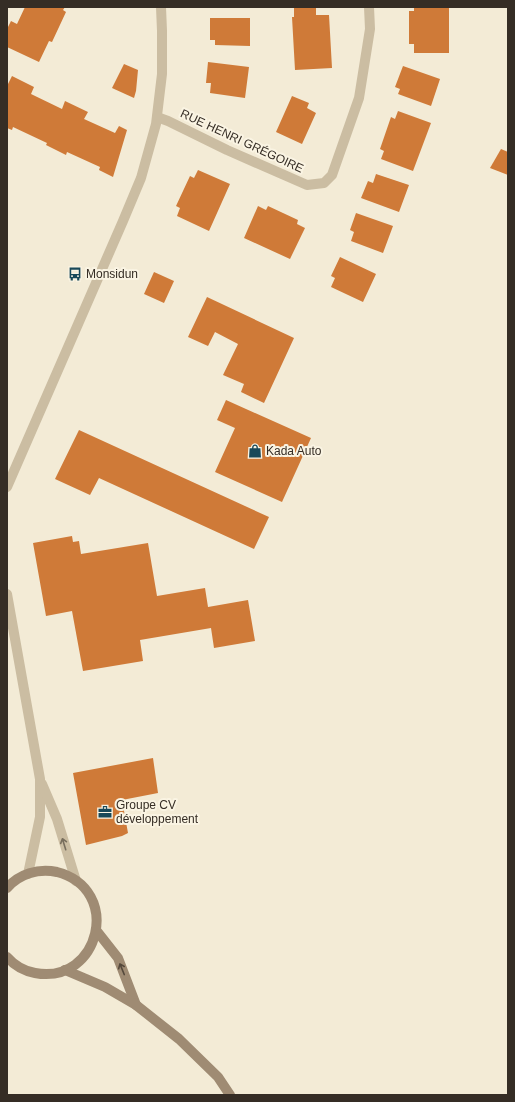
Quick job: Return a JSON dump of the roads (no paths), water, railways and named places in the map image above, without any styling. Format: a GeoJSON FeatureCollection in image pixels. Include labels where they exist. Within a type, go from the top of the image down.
{"type":"FeatureCollection","features":[{"type":"Feature","properties":{"kind":"street"},"geometry":{"type":"LineString","coordinates":[[7,487],[141,178],[157,117],[162,74],[161,7]]}},
{"type":"Feature","properties":{"kind":"street","name":"RUE HENRI GRÉGOIRE"},"geometry":{"type":"LineString","coordinates":[[157,117],[307,185],[324,182],[332,175],[359,98],[370,29],[369,7]]}},
{"type":"Feature","properties":{"kind":"street"},"geometry":{"type":"LineString","coordinates":[[7,594],[40,779],[40,817],[28,874]]}},
{"type":"Feature","properties":{"kind":"street"},"geometry":{"type":"LineString","coordinates":[[40,779],[57,819],[76,881]]}},
{"type":"Feature","properties":{"kind":"street"},"geometry":{"type":"LineString","coordinates":[[7,887],[28,874],[40,871],[53,871],[65,874],[87,891],[94,903],[97,916],[93,943],[86,954],[76,964],[65,970],[54,974],[30,972],[19,967],[7,957]]}},
{"type":"Feature","properties":{"kind":"street"},"geometry":{"type":"LineString","coordinates":[[96,930],[118,958],[136,1005]]}},
{"type":"Feature","properties":{"kind":"street"},"geometry":{"type":"LineString","coordinates":[[65,970],[105,987],[136,1005],[179,1039],[218,1077],[230,1095]]}},
{"type":"Feature","properties":{"kind":"place","name":"Monsidun"},"geometry":{"type":"Point","coordinates":[75,274]}},
{"type":"Feature","properties":{"kind":"place","name":"Kada Auto"},"geometry":{"type":"Point","coordinates":[255,451]}},
{"type":"Feature","properties":{"kind":"place","name":"Groupe CV développement"},"geometry":{"type":"Point","coordinates":[105,812]}}]}
